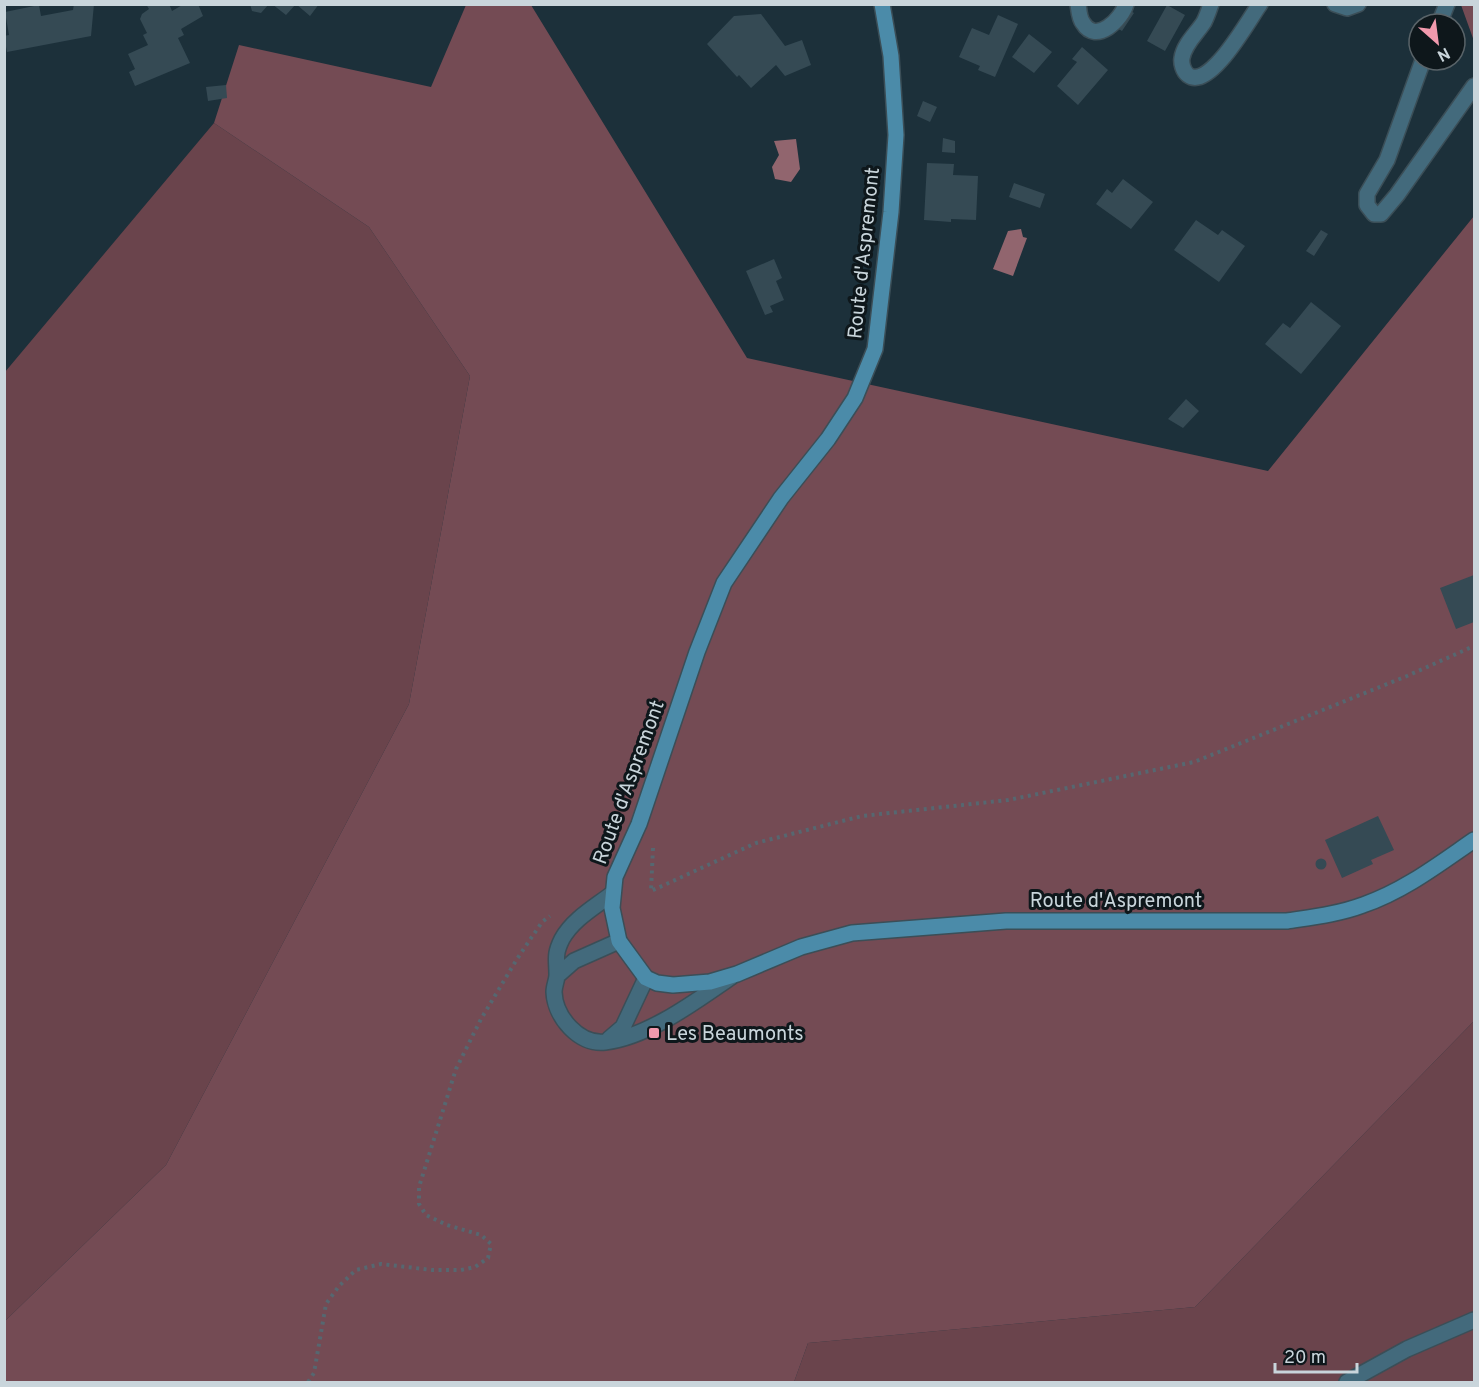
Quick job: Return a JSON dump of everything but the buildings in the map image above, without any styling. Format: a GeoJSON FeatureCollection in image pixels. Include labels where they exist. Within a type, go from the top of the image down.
{"type":"FeatureCollection","features":[{"type":"Feature","properties":{"kind":"street","name":"Route d'Aspremont"},"geometry":{"type":"LineString","coordinates":[[882,4],[891,56],[896,135],[891,212],[875,350],[855,398],[828,439],[781,498],[724,583],[697,652],[639,824],[615,877],[612,908],[619,941],[646,978],[673,986],[710,982],[736,974],[801,947],[852,933],[1006,921],[1287,921],[1329,915],[1364,905],[1405,886],[1474,840]]}},
{"type":"Feature","properties":{"kind":"street"},"geometry":{"type":"LineString","coordinates":[[1078,4],[1084,26],[1095,31],[1105,29],[1115,23],[1126,4]]}},
{"type":"Feature","properties":{"kind":"street"},"geometry":{"type":"LineString","coordinates":[[1211,4],[1203,23],[1181,59],[1188,75],[1196,78],[1205,75],[1219,63],[1260,4]]}},
{"type":"Feature","properties":{"kind":"street"},"geometry":{"type":"LineString","coordinates":[[1335,4],[1347,8],[1358,4]]}},
{"type":"Feature","properties":{"kind":"street"},"geometry":{"type":"LineString","coordinates":[[1419,72],[1387,160],[1367,194],[1367,205],[1374,214],[1381,214],[1397,195],[1474,86]]}},
{"type":"Feature","properties":{"kind":"street"},"geometry":{"type":"LineString","coordinates":[[613,893],[568,929],[557,950],[554,994],[556,1004],[566,1023],[581,1036],[604,1042],[624,1037],[668,1017],[736,974]]}},
{"type":"Feature","properties":{"kind":"street"},"geometry":{"type":"LineString","coordinates":[[557,976],[574,961],[619,941]]}},
{"type":"Feature","properties":{"kind":"street"},"geometry":{"type":"LineString","coordinates":[[604,1042],[615,1036],[623,1027],[646,978]]}},
{"type":"Feature","properties":{"kind":"street"},"geometry":{"type":"LineString","coordinates":[[1347,1383],[1407,1349],[1474,1320]]}},
{"type":"Feature","properties":{"kind":"path"},"geometry":{"type":"LineString","coordinates":[[653,844],[651,891],[756,843],[862,816],[1008,800],[1194,762],[1407,676],[1474,646]]}},
{"type":"Feature","properties":{"kind":"path"},"geometry":{"type":"LineString","coordinates":[[308,1383],[314,1373],[326,1304],[339,1286],[356,1270],[381,1264],[432,1270],[461,1269],[475,1267],[488,1258],[491,1244],[481,1235],[447,1225],[426,1215],[419,1204],[419,1187],[456,1069],[481,1019],[542,922],[557,911]]}},
{"type":"Feature","properties":{"kind":"shaded area"},"geometry":{"type":"Polygon","coordinates":[[[466,5],[531,5],[747,358],[1268,471],[1474,216],[1474,1021],[1195,1307],[808,1343],[794,1382],[5,1382],[5,1321],[166,1165],[409,704],[470,376],[369,227],[214,123],[239,45],[431,87],[466,5]]]}},
{"type":"Feature","properties":{"kind":"shaded area"},"geometry":{"type":"Polygon","coordinates":[[[1461,5],[1474,5],[1474,41],[1467,22],[1467,12],[1464,12],[1461,5]]]}},
{"type":"Feature","properties":{"kind":"shaded area"},"geometry":{"type":"Polygon","coordinates":[[[214,123],[369,227],[470,376],[409,704],[166,1165],[5,1321],[5,372],[214,123]]]}},
{"type":"Feature","properties":{"kind":"shaded area"},"geometry":{"type":"Polygon","coordinates":[[[796,139],[800,169],[791,182],[775,179],[772,167],[779,155],[774,141],[796,139]]]}},
{"type":"Feature","properties":{"kind":"shaded area"},"geometry":{"type":"Polygon","coordinates":[[[1021,229],[1023,237],[1027,238],[1013,276],[993,269],[1008,231],[1021,229]]]}},
{"type":"Feature","properties":{"kind":"shaded area"},"geometry":{"type":"Polygon","coordinates":[[[1474,1021],[1474,1382],[794,1382],[808,1343],[1195,1307],[1474,1021]]]}},
{"type":"Feature","properties":{"kind":"place","name":"Les Beaumonts"},"geometry":{"type":"Point","coordinates":[654,1033]}}]}
